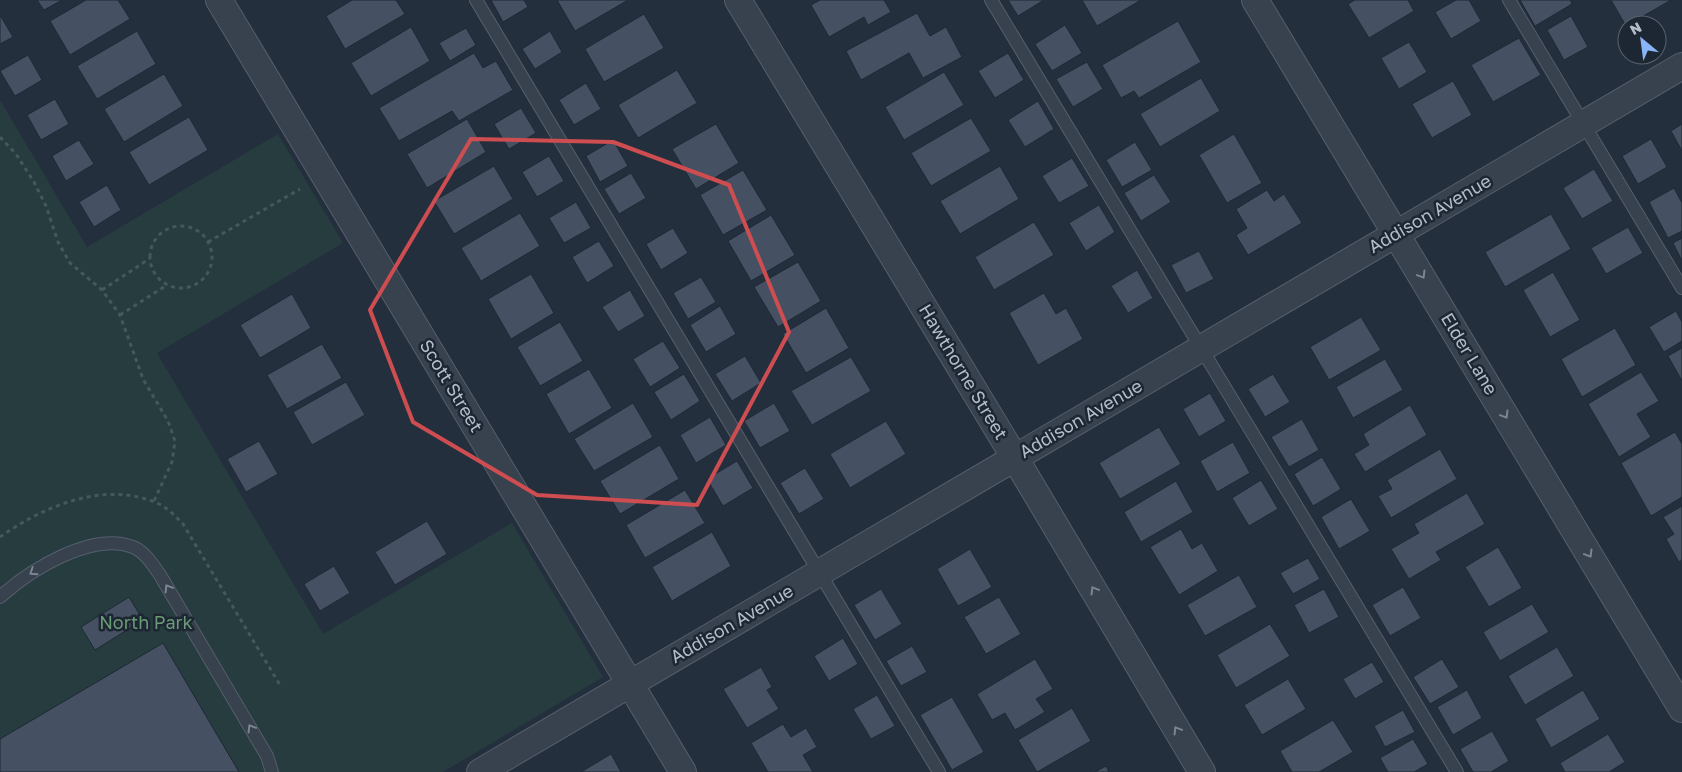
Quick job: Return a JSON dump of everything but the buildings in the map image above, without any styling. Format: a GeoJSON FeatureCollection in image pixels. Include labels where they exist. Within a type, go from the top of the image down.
{"type":"FeatureCollection","features":[{"type":"Feature","properties":{"kind":"street","name":"Scott Street"},"geometry":{"type":"LineString","coordinates":[[219,0],[683,772]]}},
{"type":"Feature","properties":{"kind":"street","name":"Hawthorne Street"},"geometry":{"type":"LineString","coordinates":[[738,0],[1202,772]]}},
{"type":"Feature","properties":{"kind":"street","name":"Elder Lane"},"geometry":{"type":"LineString","coordinates":[[1256,0],[1682,709]]}},
{"type":"Feature","properties":{"kind":"street","name":"Addison Avenue"},"geometry":{"type":"LineString","coordinates":[[480,772],[1682,66]]}},
{"type":"Feature","properties":{"kind":"lane"},"geometry":{"type":"LineString","coordinates":[[476,0],[939,772]]}},
{"type":"Feature","properties":{"kind":"lane"},"geometry":{"type":"LineString","coordinates":[[991,0],[1456,772]]}},
{"type":"Feature","properties":{"kind":"lane"},"geometry":{"type":"LineString","coordinates":[[1508,0],[1682,288]]}},
{"type":"Feature","properties":{"kind":"lane"},"geometry":{"type":"LineString","coordinates":[[0,597],[41,567],[72,552],[96,545],[116,543],[135,547],[149,558],[160,575],[267,756],[272,772]]}},
{"type":"Feature","properties":{"kind":"path"},"geometry":{"type":"LineString","coordinates":[[0,137],[16,154],[34,182],[46,206],[58,242],[70,263],[102,290],[120,315],[143,379],[168,421],[175,441],[172,462],[154,501]]}},
{"type":"Feature","properties":{"kind":"path"},"geometry":{"type":"LineString","coordinates":[[208,242],[324,175]]}},
{"type":"Feature","properties":{"kind":"path"},"geometry":{"type":"LineString","coordinates":[[182,226],[193,228],[202,233],[208,242],[212,251],[212,261],[205,277],[194,286],[184,288],[167,285],[158,279],[151,269],[149,259],[154,241],[161,232],[170,227],[182,226]]}},
{"type":"Feature","properties":{"kind":"path"},"geometry":{"type":"LineString","coordinates":[[102,290],[149,259]]}},
{"type":"Feature","properties":{"kind":"path"},"geometry":{"type":"LineString","coordinates":[[120,315],[167,285]]}},
{"type":"Feature","properties":{"kind":"highlighted area"},"geometry":{"type":"Polygon","coordinates":[[[471,139],[613,142],[729,185],[789,332],[697,505],[537,495],[413,422],[370,310],[471,139]]]}},
{"type":"Feature","properties":{"kind":"green space","name":"North Park"},"geometry":{"type":"Polygon","coordinates":[[[0,100],[87,247],[278,134],[343,243],[157,353],[323,634],[512,523],[603,677],[443,772],[0,772],[0,100]]]}}]}
